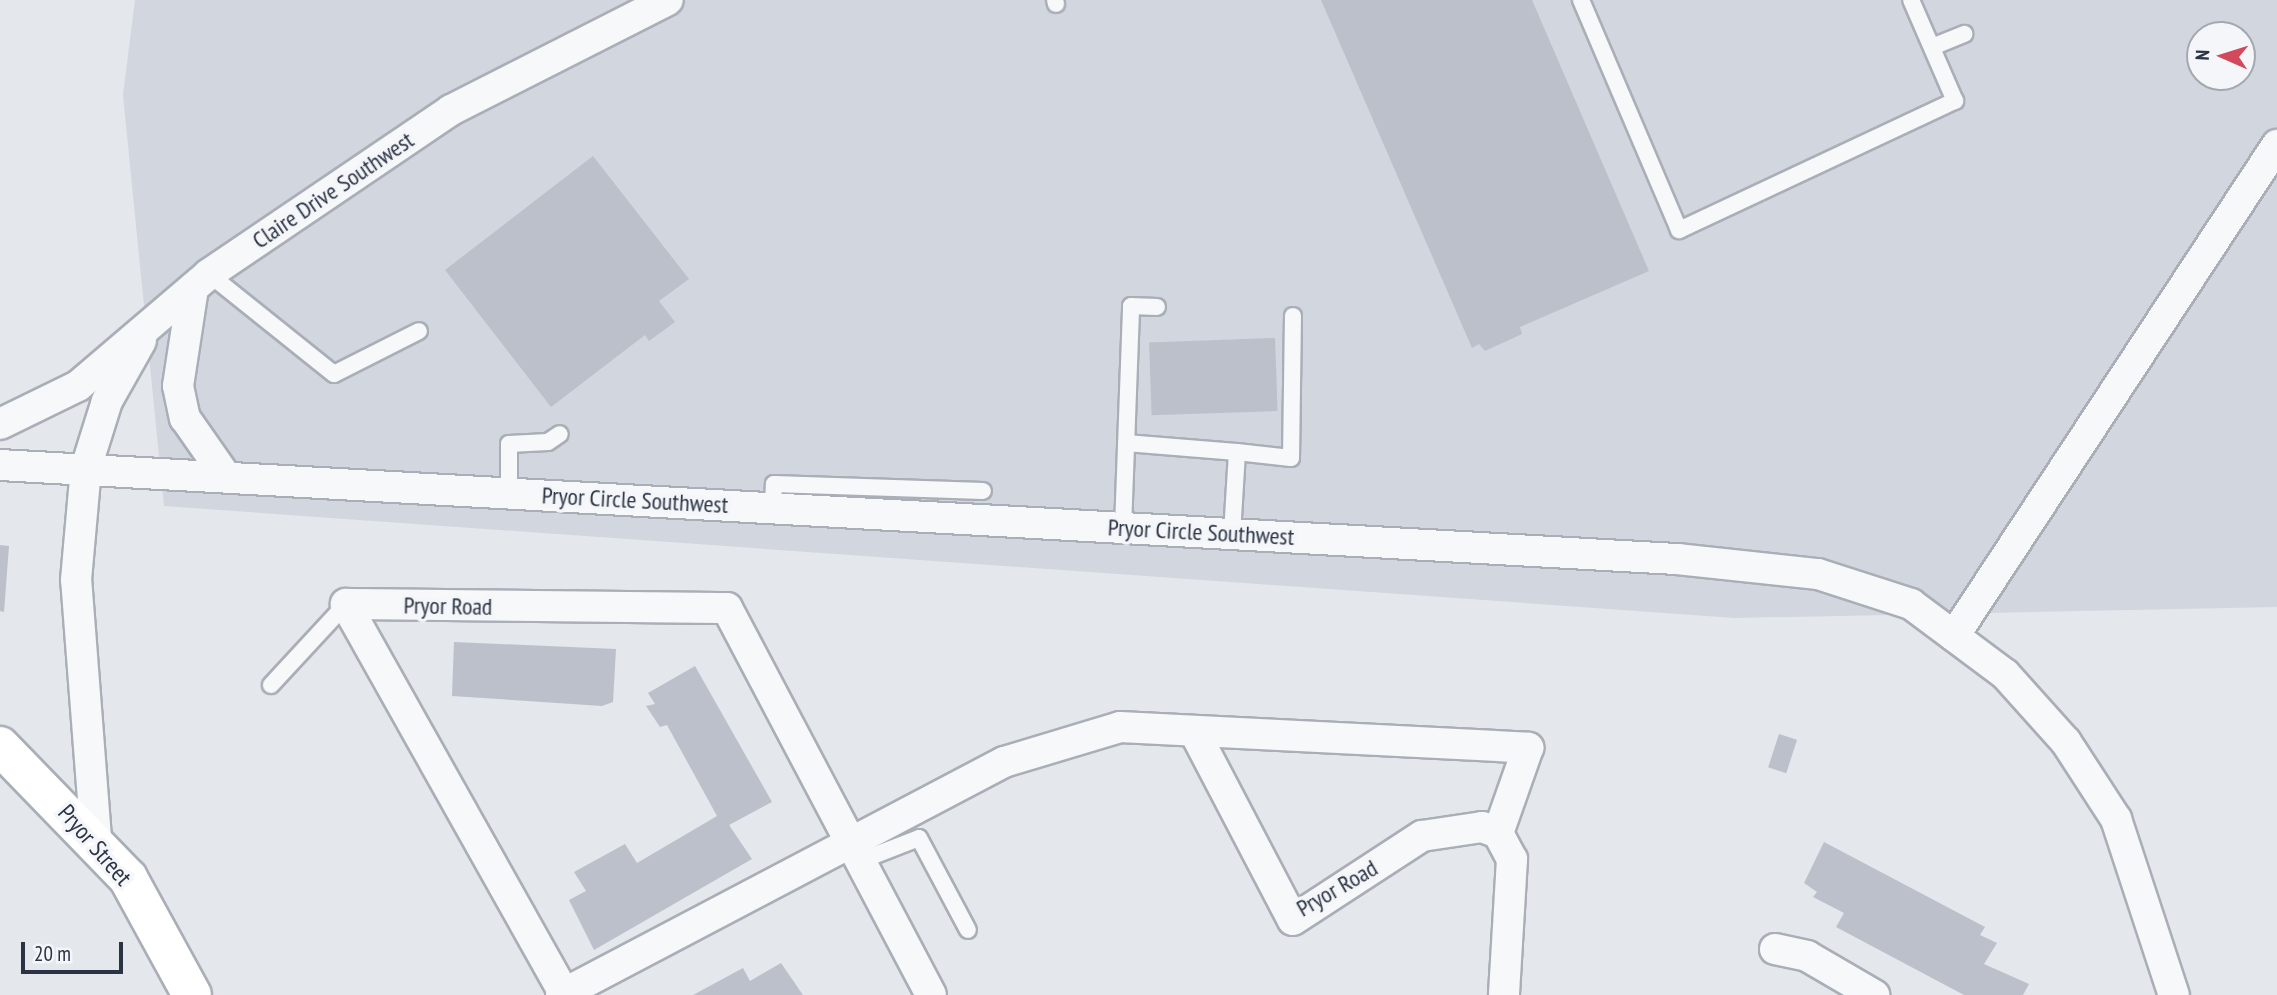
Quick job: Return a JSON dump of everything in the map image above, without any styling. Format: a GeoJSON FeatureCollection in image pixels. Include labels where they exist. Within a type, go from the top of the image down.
{"type":"FeatureCollection","features":[{"type":"Feature","properties":{"kind":"main road","name":"Pryor Street"},"geometry":{"type":"LineString","coordinates":[[0,746],[96,838],[128,878],[192,995]]}},
{"type":"Feature","properties":{"kind":"street","name":"Claire Drive Southwest"},"geometry":{"type":"LineString","coordinates":[[96,838],[76,580],[86,468],[107,401],[151,324],[201,281],[451,110],[668,0]]}},
{"type":"Feature","properties":{"kind":"street"},"geometry":{"type":"LineString","coordinates":[[1954,636],[2277,145]]}},
{"type":"Feature","properties":{"kind":"street"},"geometry":{"type":"LineString","coordinates":[[201,281],[178,386],[185,418],[224,474]]}},
{"type":"Feature","properties":{"kind":"street"},"geometry":{"type":"LineString","coordinates":[[0,424],[78,386],[151,324]]}},
{"type":"Feature","properties":{"kind":"street","name":"Pryor Circle Southwest"},"geometry":{"type":"LineString","coordinates":[[0,464],[224,474],[773,508],[983,497],[1123,527],[1818,574],[1911,604],[2005,674],[2066,742],[2116,819],[2174,995]]}},
{"type":"Feature","properties":{"kind":"street"},"geometry":{"type":"LineString","coordinates":[[346,604],[562,994],[856,853],[1004,762],[1120,727],[1528,748],[1498,833],[1512,859],[1504,995]]}},
{"type":"Feature","properties":{"kind":"street","name":"Pryor Road"},"geometry":{"type":"LineString","coordinates":[[346,604],[727,608],[931,995]]}},
{"type":"Feature","properties":{"kind":"street","name":"Pryor Road"},"geometry":{"type":"LineString","coordinates":[[1194,731],[1293,920],[1422,835],[1482,827],[1498,833]]}},
{"type":"Feature","properties":{"kind":"street"},"geometry":{"type":"LineString","coordinates":[[1775,949],[1807,956],[1874,995]]}},
{"type":"Feature","properties":{"kind":"lane"},"geometry":{"type":"LineString","coordinates":[[1581,0],[1679,230],[1955,101],[1911,0]]}},
{"type":"Feature","properties":{"kind":"lane"},"geometry":{"type":"LineString","coordinates":[[1932,47],[1965,34]]}},
{"type":"Feature","properties":{"kind":"lane"},"geometry":{"type":"LineString","coordinates":[[201,281],[334,374],[419,331]]}},
{"type":"Feature","properties":{"kind":"lane"},"geometry":{"type":"LineString","coordinates":[[1123,527],[1130,306],[1157,307]]}},
{"type":"Feature","properties":{"kind":"lane"},"geometry":{"type":"LineString","coordinates":[[1126,443],[1291,458],[1293,316]]}},
{"type":"Feature","properties":{"kind":"lane"},"geometry":{"type":"LineString","coordinates":[[509,492],[509,444],[548,442],[560,433]]}},
{"type":"Feature","properties":{"kind":"lane"},"geometry":{"type":"LineString","coordinates":[[1232,534],[1237,452]]}},
{"type":"Feature","properties":{"kind":"lane"},"geometry":{"type":"LineString","coordinates":[[271,685],[346,604]]}},
{"type":"Feature","properties":{"kind":"lane"},"geometry":{"type":"LineString","coordinates":[[856,853],[919,838],[968,930]]}},
{"type":"Feature","properties":{"kind":"shaded area"},"geometry":{"type":"Polygon","coordinates":[[[135,0],[2277,0],[2277,607],[1735,618],[164,506],[123,95],[135,0]]]}},
{"type":"Feature","properties":{"kind":"building"},"geometry":{"type":"Polygon","coordinates":[[[1321,0],[1532,0],[1649,271],[1520,327],[1522,334],[1485,351],[1479,344],[1472,348],[1321,0]]]}},
{"type":"Feature","properties":{"kind":"building"},"geometry":{"type":"Polygon","coordinates":[[[593,156],[689,279],[659,301],[675,322],[649,341],[645,335],[551,407],[445,270],[593,156]]]}},
{"type":"Feature","properties":{"kind":"building"},"geometry":{"type":"Polygon","coordinates":[[[1275,338],[1278,411],[1152,415],[1149,342],[1275,338]]]}},
{"type":"Feature","properties":{"kind":"building"},"geometry":{"type":"Polygon","coordinates":[[[0,545],[9,546],[4,612],[0,611],[0,545]]]}},
{"type":"Feature","properties":{"kind":"building"},"geometry":{"type":"Polygon","coordinates":[[[454,642],[616,649],[613,702],[602,706],[452,696],[454,642]]]}},
{"type":"Feature","properties":{"kind":"building"},"geometry":{"type":"Polygon","coordinates":[[[695,666],[772,802],[729,825],[752,859],[594,950],[569,900],[586,891],[574,872],[625,844],[637,863],[717,816],[667,725],[660,727],[646,706],[655,704],[648,693],[695,666]]]}},
{"type":"Feature","properties":{"kind":"building"},"geometry":{"type":"Polygon","coordinates":[[[1779,734],[1797,740],[1786,773],[1768,767],[1779,734]]]}},
{"type":"Feature","properties":{"kind":"building"},"geometry":{"type":"Polygon","coordinates":[[[1824,842],[1985,927],[1980,935],[1997,943],[1984,964],[2029,984],[2023,995],[1964,995],[1836,927],[1844,913],[1813,897],[1817,892],[1804,883],[1824,842]]]}},
{"type":"Feature","properties":{"kind":"building"},"geometry":{"type":"Polygon","coordinates":[[[781,963],[803,995],[693,995],[743,968],[750,981],[781,963]]]}}]}
